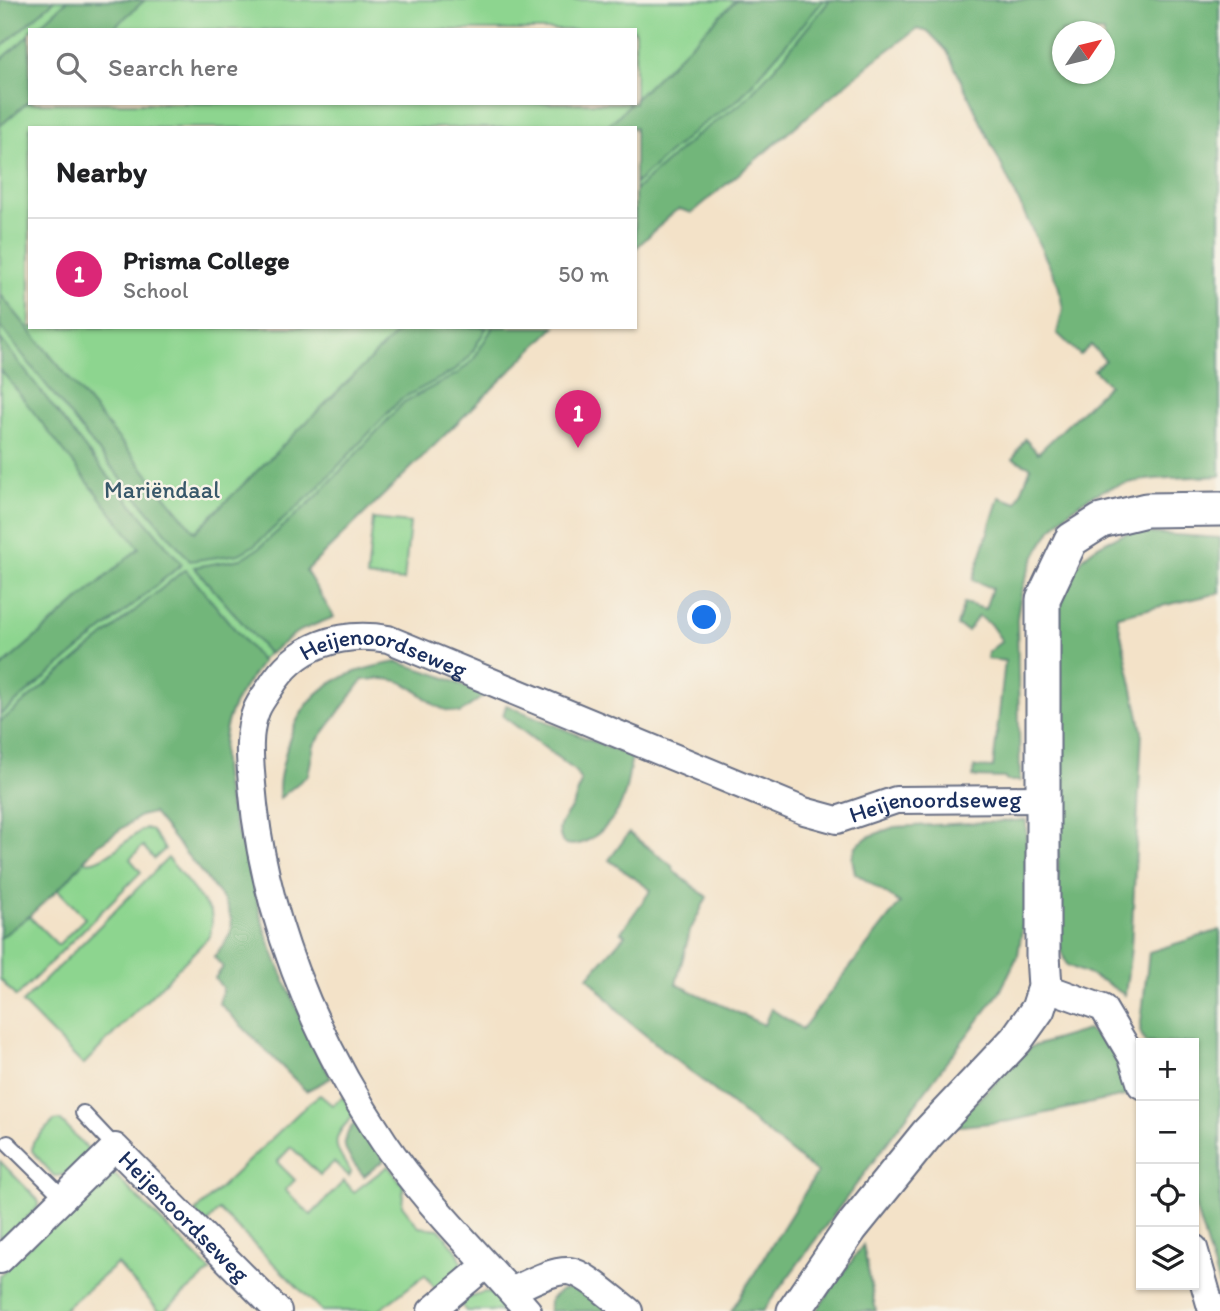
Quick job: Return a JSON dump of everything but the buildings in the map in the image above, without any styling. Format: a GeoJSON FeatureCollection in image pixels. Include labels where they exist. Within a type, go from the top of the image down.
{"type":"FeatureCollection","features":[{"type":"Feature","properties":{"kind":"street","name":"Heijenoordseweg"},"geometry":{"type":"LineString","coordinates":[[794,1311],[851,1227],[919,1144],[1016,1040],[1038,1009],[1045,987],[1042,599],[1072,540],[1101,521],[1146,510],[1220,509]]}},
{"type":"Feature","properties":{"kind":"street","name":"Heijenoordseweg"},"geometry":{"type":"LineString","coordinates":[[528,1311],[444,1218],[385,1143],[340,1068],[304,994],[282,937],[254,815],[250,741],[256,711],[279,673],[302,654],[337,638],[366,635],[388,639],[804,811],[837,820],[896,800],[1043,799]]}},
{"type":"Feature","properties":{"kind":"street"},"geometry":{"type":"LineString","coordinates":[[1045,987],[1103,1008],[1132,1057],[1136,1069]]}},
{"type":"Feature","properties":{"kind":"street","name":"Heijenoordseweg"},"geometry":{"type":"LineString","coordinates":[[0,1259],[115,1147],[278,1311]]}},
{"type":"Feature","properties":{"kind":"street"},"geometry":{"type":"LineString","coordinates":[[431,1311],[486,1265]]}},
{"type":"Feature","properties":{"kind":"street"},"geometry":{"type":"LineString","coordinates":[[1199,1266],[1212,1311]]}},
{"type":"Feature","properties":{"kind":"street"},"geometry":{"type":"LineString","coordinates":[[510,1291],[558,1272],[569,1271],[581,1275],[629,1311]]}},
{"type":"Feature","properties":{"kind":"lane"},"geometry":{"type":"LineString","coordinates":[[83,1113],[115,1147]]}},
{"type":"Feature","properties":{"kind":"lane"},"geometry":{"type":"LineString","coordinates":[[8,1143],[63,1198]]}},
{"type":"Feature","properties":{"kind":"green space","name":"Mariëndaal"},"geometry":{"type":"Polygon","coordinates":[[[0,0],[894,0],[637,245],[637,126],[28,126],[28,329],[551,329],[302,572],[281,642],[0,892],[0,0]]]}},
{"type":"Feature","properties":{"kind":"green space"},"geometry":{"type":"Polygon","coordinates":[[[0,0],[55,0],[0,48],[0,0]]]}},
{"type":"Feature","properties":{"kind":"green space"},"geometry":{"type":"Polygon","coordinates":[[[68,0],[145,0],[113,28],[37,28],[68,0]]]}},
{"type":"Feature","properties":{"kind":"green space"},"geometry":{"type":"Polygon","coordinates":[[[736,0],[824,0],[739,99],[695,130],[637,182],[637,126],[608,126],[629,105],[637,105],[637,97],[736,0]]]}},
{"type":"Feature","properties":{"kind":"green space"},"geometry":{"type":"Polygon","coordinates":[[[830,0],[1220,0],[1220,476],[1153,479],[1113,487],[1074,507],[1045,538],[1026,577],[1017,619],[1020,781],[973,777],[974,767],[993,768],[1005,661],[987,659],[988,652],[1002,641],[990,624],[978,616],[968,631],[957,626],[964,603],[985,609],[992,588],[973,580],[999,497],[1017,503],[1031,467],[1013,459],[1025,439],[1038,453],[1109,385],[1094,370],[1105,360],[1091,345],[1080,355],[1057,333],[1063,309],[1058,284],[947,51],[929,32],[917,29],[875,60],[692,213],[679,209],[674,212],[637,247],[637,188],[698,134],[743,102],[830,0]]]}},
{"type":"Feature","properties":{"kind":"green space"},"geometry":{"type":"Polygon","coordinates":[[[28,36],[28,102],[0,126],[0,61],[28,36]]]}},
{"type":"Feature","properties":{"kind":"green space"},"geometry":{"type":"Polygon","coordinates":[[[0,294],[195,532],[401,329],[486,329],[469,357],[454,371],[401,399],[313,493],[255,545],[239,554],[190,561],[94,446],[0,326],[0,294]]]}},
{"type":"Feature","properties":{"kind":"green space"},"geometry":{"type":"Polygon","coordinates":[[[492,329],[553,329],[306,571],[334,617],[297,632],[269,654],[194,567],[241,559],[259,548],[317,496],[404,402],[457,374],[473,360],[492,329]]]}},
{"type":"Feature","properties":{"kind":"green space"},"geometry":{"type":"Polygon","coordinates":[[[0,338],[88,452],[182,564],[0,715],[0,668],[139,548],[0,369],[0,338]]]}},
{"type":"Feature","properties":{"kind":"green space"},"geometry":{"type":"Polygon","coordinates":[[[373,519],[410,523],[404,581],[367,577],[373,519]]]}},
{"type":"Feature","properties":{"kind":"green space"},"geometry":{"type":"Polygon","coordinates":[[[1130,532],[1220,538],[1220,593],[1117,616],[1142,731],[1131,948],[1125,995],[1103,981],[1067,965],[1058,944],[1059,608],[1082,559],[1100,545],[1130,532]]]}},
{"type":"Feature","properties":{"kind":"green space"},"geometry":{"type":"Polygon","coordinates":[[[184,570],[262,662],[228,718],[223,763],[228,799],[267,936],[297,1008],[331,1078],[306,1091],[219,1003],[223,989],[215,978],[223,967],[214,957],[229,935],[231,917],[223,899],[153,813],[140,816],[95,847],[66,882],[0,938],[0,722],[184,570]]]}},
{"type":"Feature","properties":{"kind":"green space"},"geometry":{"type":"Polygon","coordinates":[[[398,662],[441,676],[485,695],[460,713],[436,706],[402,682],[386,679],[363,680],[314,745],[308,775],[280,798],[280,776],[291,733],[311,700],[324,688],[357,671],[398,662]]]}},
{"type":"Feature","properties":{"kind":"green space"},"geometry":{"type":"Polygon","coordinates":[[[506,705],[632,757],[620,806],[607,825],[594,837],[579,844],[563,843],[560,826],[574,803],[581,781],[574,770],[503,716],[506,705]]]}},
{"type":"Feature","properties":{"kind":"green space"},"geometry":{"type":"Polygon","coordinates":[[[1026,820],[1026,904],[1018,955],[1000,992],[763,1311],[731,1311],[817,1173],[628,1021],[588,977],[625,935],[621,932],[651,890],[609,860],[629,833],[707,897],[690,931],[676,984],[764,1025],[771,1009],[802,1029],[900,903],[855,873],[852,858],[856,846],[868,837],[894,827],[1026,820]]]}},
{"type":"Feature","properties":{"kind":"green space"},"geometry":{"type":"Polygon","coordinates":[[[146,828],[152,831],[165,849],[154,859],[143,846],[130,859],[141,872],[16,997],[0,979],[0,938],[29,916],[58,945],[85,918],[57,889],[83,861],[107,855],[146,828]]]}},
{"type":"Feature","properties":{"kind":"green space"},"geometry":{"type":"Polygon","coordinates":[[[168,858],[211,912],[210,936],[83,1065],[22,1003],[168,858]]]}},
{"type":"Feature","properties":{"kind":"green space"},"geometry":{"type":"Polygon","coordinates":[[[1220,930],[1220,1289],[1199,1220],[1199,1038],[1143,1038],[1140,1031],[1149,952],[1220,930]]]}},
{"type":"Feature","properties":{"kind":"green space"},"geometry":{"type":"Polygon","coordinates":[[[1087,1030],[1098,1036],[1117,1056],[1129,1095],[1010,1121],[950,1127],[1031,1047],[1087,1030]]]}},
{"type":"Feature","properties":{"kind":"green space"},"geometry":{"type":"Polygon","coordinates":[[[320,1095],[332,1105],[343,1097],[355,1115],[341,1130],[337,1142],[337,1149],[351,1172],[349,1176],[334,1162],[320,1175],[291,1147],[277,1162],[295,1180],[285,1190],[311,1215],[344,1181],[354,1192],[388,1166],[404,1186],[402,1205],[419,1227],[439,1229],[459,1255],[460,1268],[437,1291],[425,1275],[378,1311],[322,1311],[219,1210],[206,1224],[195,1212],[320,1095]]]}},
{"type":"Feature","properties":{"kind":"green space"},"geometry":{"type":"Polygon","coordinates":[[[359,1119],[384,1160],[364,1176],[345,1148],[347,1135],[359,1119]]]}},
{"type":"Feature","properties":{"kind":"green space"},"geometry":{"type":"Polygon","coordinates":[[[60,1120],[88,1149],[75,1168],[54,1176],[32,1151],[33,1142],[54,1121],[60,1120]]]}},
{"type":"Feature","properties":{"kind":"green space"},"geometry":{"type":"Polygon","coordinates":[[[0,1161],[38,1200],[38,1207],[0,1245],[0,1161]]]}},
{"type":"Feature","properties":{"kind":"green space"},"geometry":{"type":"Polygon","coordinates":[[[114,1174],[211,1271],[164,1311],[159,1311],[117,1264],[62,1311],[0,1311],[0,1275],[77,1198],[102,1177],[114,1174]]]}},
{"type":"Feature","properties":{"kind":"green space"},"geometry":{"type":"Polygon","coordinates":[[[863,1245],[876,1311],[816,1311],[863,1245]]]}},
{"type":"Feature","properties":{"kind":"green space"},"geometry":{"type":"Polygon","coordinates":[[[578,1287],[612,1311],[549,1311],[550,1300],[561,1290],[578,1287]]]}},
{"type":"Feature","properties":{"kind":"green space"},"geometry":{"type":"Polygon","coordinates":[[[484,1292],[497,1294],[517,1311],[466,1311],[459,1302],[484,1292]]]}},
{"type":"Feature","properties":{"kind":"place","name":"Prisma College"},"geometry":{"type":"Point","coordinates":[578,448]}}]}
